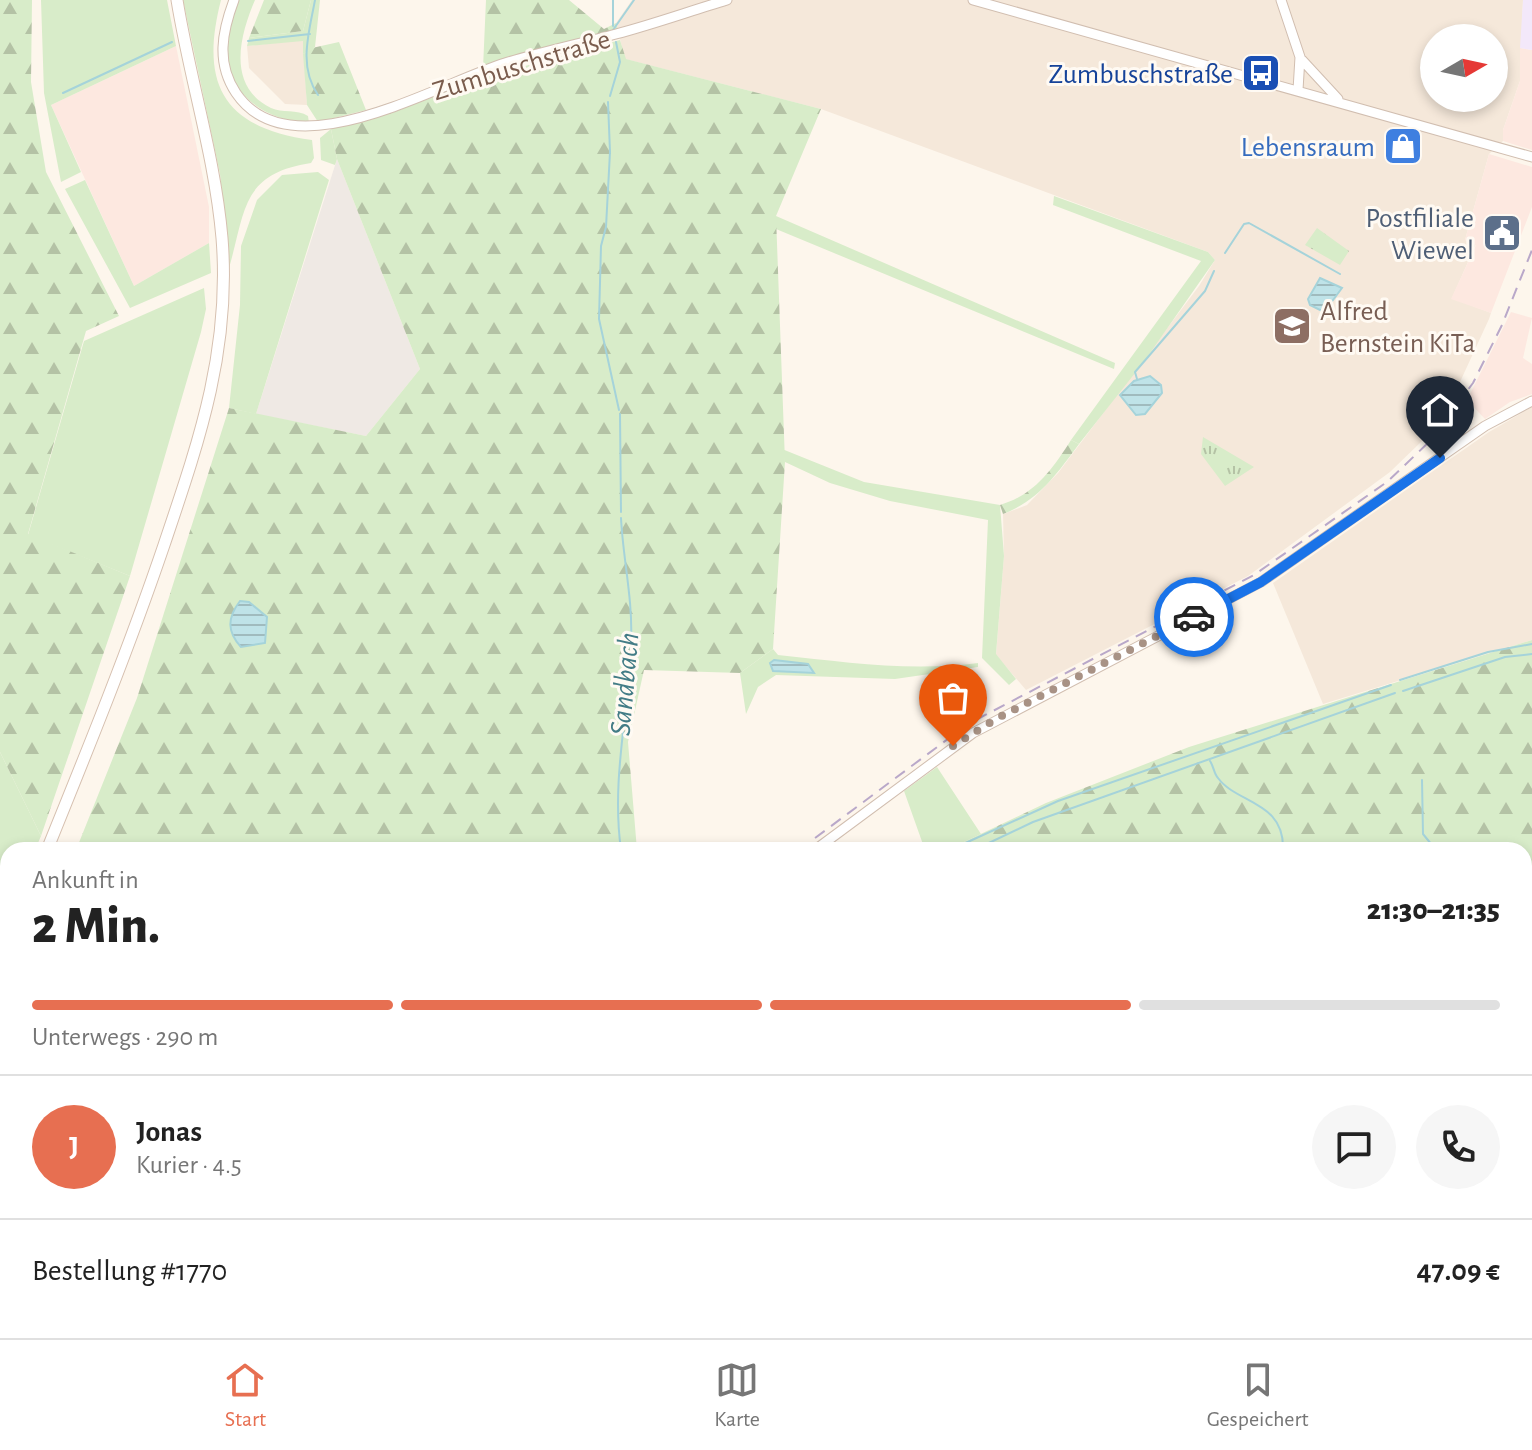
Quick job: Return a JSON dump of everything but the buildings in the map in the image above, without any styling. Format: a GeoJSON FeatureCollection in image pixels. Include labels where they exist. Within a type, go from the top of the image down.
{"type":"FeatureCollection","features":[{"type":"Feature","properties":{"kind":"main road"},"geometry":{"type":"LineString","coordinates":[[50,842],[153,577],[206,422],[214,375],[221,316],[222,238],[210,151],[177,0]]}},
{"type":"Feature","properties":{"kind":"street","name":"Zumbuschstraße"},"geometry":{"type":"LineString","coordinates":[[234,0],[223,33],[224,69],[236,94],[266,120],[290,127],[315,127],[404,101],[509,62],[619,34],[727,0]]}},
{"type":"Feature","properties":{"kind":"street"},"geometry":{"type":"LineString","coordinates":[[973,0],[1532,157]]}},
{"type":"Feature","properties":{"kind":"street"},"geometry":{"type":"LineString","coordinates":[[1281,0],[1300,57],[1312,74],[1343,103]]}},
{"type":"Feature","properties":{"kind":"street"},"geometry":{"type":"LineString","coordinates":[[1298,90],[1300,57]]}},
{"type":"Feature","properties":{"kind":"street"},"geometry":{"type":"LineString","coordinates":[[826,842],[973,733],[1261,582],[1485,426],[1532,401]]}},
{"type":"Feature","properties":{"kind":"shaded area"},"geometry":{"type":"Polygon","coordinates":[[[632,0],[1523,0],[1520,81],[1503,130],[1503,141],[1489,154],[1465,240],[1476,244],[1452,298],[1491,313],[1448,408],[1423,440],[1390,472],[1248,576],[1026,690],[996,655],[1004,556],[1003,514],[1027,505],[1058,473],[1199,286],[1215,260],[1208,252],[821,109],[625,59],[616,23],[632,0]]]}},
{"type":"Feature","properties":{"kind":"shaded area"},"geometry":{"type":"Polygon","coordinates":[[[1523,0],[1532,0],[1532,50],[1520,48],[1523,0]]]}},
{"type":"Feature","properties":{"kind":"shaded area"},"geometry":{"type":"Polygon","coordinates":[[[303,40],[307,105],[285,104],[249,68],[247,46],[303,40]]]}},
{"type":"Feature","properties":{"kind":"shaded area"},"geometry":{"type":"Polygon","coordinates":[[[176,46],[209,207],[209,243],[134,286],[51,105],[176,46]]]}},
{"type":"Feature","properties":{"kind":"shaded area"},"geometry":{"type":"Polygon","coordinates":[[[1520,48],[1532,50],[1532,150],[1503,141],[1503,130],[1520,81],[1520,48]]]}},
{"type":"Feature","properties":{"kind":"shaded area"},"geometry":{"type":"Polygon","coordinates":[[[1489,154],[1532,167],[1532,207],[1491,313],[1451,299],[1476,245],[1465,240],[1489,154]]]}},
{"type":"Feature","properties":{"kind":"shaded area"},"geometry":{"type":"Polygon","coordinates":[[[337,159],[420,369],[366,436],[256,414],[337,159]]]}},
{"type":"Feature","properties":{"kind":"shaded area"},"geometry":{"type":"Polygon","coordinates":[[[1511,312],[1532,318],[1523,358],[1532,364],[1532,394],[1510,402],[1485,419],[1467,400],[1511,312]]]}},
{"type":"Feature","properties":{"kind":"shaded area"},"geometry":{"type":"Polygon","coordinates":[[[1532,407],[1532,640],[1323,704],[1273,583],[1489,432],[1532,407]]]}},
{"type":"Feature","properties":{"kind":"green space"},"geometry":{"type":"Polygon","coordinates":[[[0,0],[32,0],[31,82],[46,172],[119,316],[86,331],[28,534],[130,576],[41,836],[0,752],[0,0]]]}},
{"type":"Feature","properties":{"kind":"green space"},"geometry":{"type":"Polygon","coordinates":[[[41,0],[167,0],[176,46],[51,105],[81,172],[61,182],[44,93],[41,0]]]}},
{"type":"Feature","properties":{"kind":"green space"},"geometry":{"type":"Polygon","coordinates":[[[183,0],[221,0],[215,30],[217,78],[225,97],[239,113],[258,125],[282,134],[312,140],[314,158],[311,163],[271,176],[250,198],[229,268],[220,174],[183,0]]]}},
{"type":"Feature","properties":{"kind":"green space"},"geometry":{"type":"Polygon","coordinates":[[[239,0],[255,0],[245,29],[240,59],[247,87],[271,108],[304,114],[308,116],[309,123],[275,116],[247,98],[237,86],[230,71],[227,35],[239,0]]]}},
{"type":"Feature","properties":{"kind":"green space"},"geometry":{"type":"Polygon","coordinates":[[[264,0],[311,0],[303,31],[249,38],[264,0]]]}},
{"type":"Feature","properties":{"kind":"green space"},"geometry":{"type":"Polygon","coordinates":[[[311,0],[320,0],[315,47],[303,54],[303,41],[247,46],[249,38],[303,31],[311,0]]]}},
{"type":"Feature","properties":{"kind":"green space"},"geometry":{"type":"Polygon","coordinates":[[[486,0],[569,0],[604,29],[616,23],[618,30],[483,68],[486,0]]]}},
{"type":"Feature","properties":{"kind":"green space"},"geometry":{"type":"Polygon","coordinates":[[[620,40],[626,59],[821,109],[776,216],[785,462],[773,649],[740,673],[644,670],[628,742],[636,842],[79,842],[137,698],[229,408],[366,436],[420,369],[337,159],[331,129],[394,112],[485,77],[620,40]]]}},
{"type":"Feature","properties":{"kind":"green space"},"geometry":{"type":"Polygon","coordinates":[[[339,42],[366,110],[318,122],[307,105],[303,54],[312,48],[339,42]]]}},
{"type":"Feature","properties":{"kind":"green space"},"geometry":{"type":"Polygon","coordinates":[[[331,129],[337,159],[335,165],[321,160],[320,138],[331,129]]]}},
{"type":"Feature","properties":{"kind":"green space"},"geometry":{"type":"Polygon","coordinates":[[[318,172],[329,180],[256,414],[229,408],[240,305],[241,246],[257,200],[282,175],[318,172]]]}},
{"type":"Feature","properties":{"kind":"green space"},"geometry":{"type":"Polygon","coordinates":[[[85,180],[134,286],[209,243],[211,273],[130,308],[65,189],[85,180]]]}},
{"type":"Feature","properties":{"kind":"green space"},"geometry":{"type":"Polygon","coordinates":[[[1054,196],[1208,252],[1215,260],[1143,363],[1079,444],[1071,440],[1201,261],[1053,205],[1054,196]]]}},
{"type":"Feature","properties":{"kind":"green space"},"geometry":{"type":"Polygon","coordinates":[[[776,216],[1115,363],[1114,369],[776,229],[776,216]]]}},
{"type":"Feature","properties":{"kind":"green space"},"geometry":{"type":"Polygon","coordinates":[[[1317,228],[1349,251],[1340,265],[1305,245],[1317,228]]]}},
{"type":"Feature","properties":{"kind":"green space"},"geometry":{"type":"Polygon","coordinates":[[[204,288],[206,309],[201,332],[130,576],[28,535],[84,341],[204,288]]]}},
{"type":"Feature","properties":{"kind":"green space"},"geometry":{"type":"Polygon","coordinates":[[[1203,437],[1254,467],[1225,486],[1201,454],[1203,437]]]}},
{"type":"Feature","properties":{"kind":"green space"},"geometry":{"type":"Polygon","coordinates":[[[1071,440],[1079,444],[1046,485],[1027,502],[1003,514],[1000,505],[1023,495],[1041,480],[1071,440]]]}},
{"type":"Feature","properties":{"kind":"green space"},"geometry":{"type":"Polygon","coordinates":[[[782,449],[864,482],[1000,505],[1004,556],[996,654],[1016,679],[1009,685],[982,658],[988,520],[890,501],[830,483],[785,462],[782,449]]]}},
{"type":"Feature","properties":{"kind":"green space"},"geometry":{"type":"Polygon","coordinates":[[[1532,640],[1532,842],[964,842],[1046,803],[1189,747],[1532,640]]]}},
{"type":"Feature","properties":{"kind":"green space"},"geometry":{"type":"Polygon","coordinates":[[[773,649],[778,655],[853,663],[927,667],[978,663],[978,667],[895,679],[776,675],[758,687],[746,714],[740,673],[773,649]]]}},
{"type":"Feature","properties":{"kind":"green space"},"geometry":{"type":"Polygon","coordinates":[[[0,752],[41,836],[38,842],[0,842],[0,752]]]}},
{"type":"Feature","properties":{"kind":"green space"},"geometry":{"type":"Polygon","coordinates":[[[937,767],[981,834],[964,842],[922,842],[904,791],[937,767]]]}},
{"type":"Feature","properties":{"kind":"water"},"geometry":{"type":"Polygon","coordinates":[[[1320,278],[1342,288],[1324,312],[1310,305],[1308,299],[1320,278]]]}},
{"type":"Feature","properties":{"kind":"water"},"geometry":{"type":"Polygon","coordinates":[[[1150,376],[1161,385],[1162,393],[1145,414],[1136,415],[1120,395],[1134,381],[1150,376]]]}},
{"type":"Feature","properties":{"kind":"water"},"geometry":{"type":"Polygon","coordinates":[[[240,601],[249,602],[267,617],[265,643],[241,647],[236,641],[230,625],[240,601]]]}},
{"type":"Feature","properties":{"kind":"water"},"geometry":{"type":"Polygon","coordinates":[[[774,660],[808,664],[814,673],[773,671],[770,663],[774,660]]]}},
{"type":"Feature","properties":{"kind":"waterway"},"geometry":{"type":"LineString","coordinates":[[315,0],[307,61],[308,73],[318,95]]}},
{"type":"Feature","properties":{"kind":"waterway","name":"Sandbach"},"geometry":{"type":"LineString","coordinates":[[613,0],[613,26]]}},
{"type":"Feature","properties":{"kind":"waterway","name":"Sandbach"},"geometry":{"type":"LineString","coordinates":[[613,30],[634,0]]}},
{"type":"Feature","properties":{"kind":"waterway"},"geometry":{"type":"LineString","coordinates":[[248,41],[310,34]]}},
{"type":"Feature","properties":{"kind":"waterway"},"geometry":{"type":"LineString","coordinates":[[63,93],[172,42]]}},
{"type":"Feature","properties":{"kind":"waterway","name":"Sandbach"},"geometry":{"type":"LineString","coordinates":[[610,96],[620,62],[616,42]]}},
{"type":"Feature","properties":{"kind":"waterway","name":"Sandbach"},"geometry":{"type":"LineString","coordinates":[[608,102],[610,152],[606,227],[601,246],[599,319],[619,410]]}},
{"type":"Feature","properties":{"kind":"waterway"},"geometry":{"type":"LineString","coordinates":[[1225,253],[1244,224],[1249,223],[1340,274]]}},
{"type":"Feature","properties":{"kind":"waterway"},"geometry":{"type":"LineString","coordinates":[[1137,379],[1135,372],[1205,291],[1214,271]]}},
{"type":"Feature","properties":{"kind":"waterway","name":"Sandbach"},"geometry":{"type":"LineString","coordinates":[[620,414],[621,512]]}},
{"type":"Feature","properties":{"kind":"waterway","name":"Sandbach"},"geometry":{"type":"LineString","coordinates":[[620,842],[619,771],[631,626],[621,518]]}},
{"type":"Feature","properties":{"kind":"waterway"},"geometry":{"type":"LineString","coordinates":[[1400,680],[1488,652],[1532,644]]}},
{"type":"Feature","properties":{"kind":"waterway"},"geometry":{"type":"LineString","coordinates":[[1403,691],[1505,657],[1532,654]]}},
{"type":"Feature","properties":{"kind":"waterway"},"geometry":{"type":"LineString","coordinates":[[968,842],[1058,801],[1391,685]]}},
{"type":"Feature","properties":{"kind":"waterway"},"geometry":{"type":"LineString","coordinates":[[991,842],[1033,822],[1395,693]]}},
{"type":"Feature","properties":{"kind":"waterway"},"geometry":{"type":"LineString","coordinates":[[1210,761],[1226,787],[1268,813],[1276,822],[1282,842]]}},
{"type":"Feature","properties":{"kind":"waterway"},"geometry":{"type":"LineString","coordinates":[[1422,780],[1423,834],[1430,842]]}},
{"type":"Feature","properties":{"kind":"railway"},"geometry":{"type":"LineString","coordinates":[[810,842],[968,724],[1254,575],[1387,482],[1429,442],[1473,383],[1502,325],[1532,250]]}},
{"type":"Feature","properties":{"kind":"way so far"},"geometry":{"type":"LineString","coordinates":[[953,746],[996,719],[1194,617]]}},
{"type":"Feature","properties":{"kind":"place","name":"Zumbuschstraße"},"geometry":{"type":"Point","coordinates":[1261,73]}},
{"type":"Feature","properties":{"kind":"place","name":"Lebensraum"},"geometry":{"type":"Point","coordinates":[1403,146]}},
{"type":"Feature","properties":{"kind":"place","name":"Postfiliale Wiewel"},"geometry":{"type":"Point","coordinates":[1502,233]}},
{"type":"Feature","properties":{"kind":"place","name":"Alfred Bernstein KiTa"},"geometry":{"type":"Point","coordinates":[1292,326]}},
{"type":"Feature","properties":{"kind":"route"},"geometry":{"type":"LineString","coordinates":[[1194,617],[1261,582],[1440,458]]}}]}
